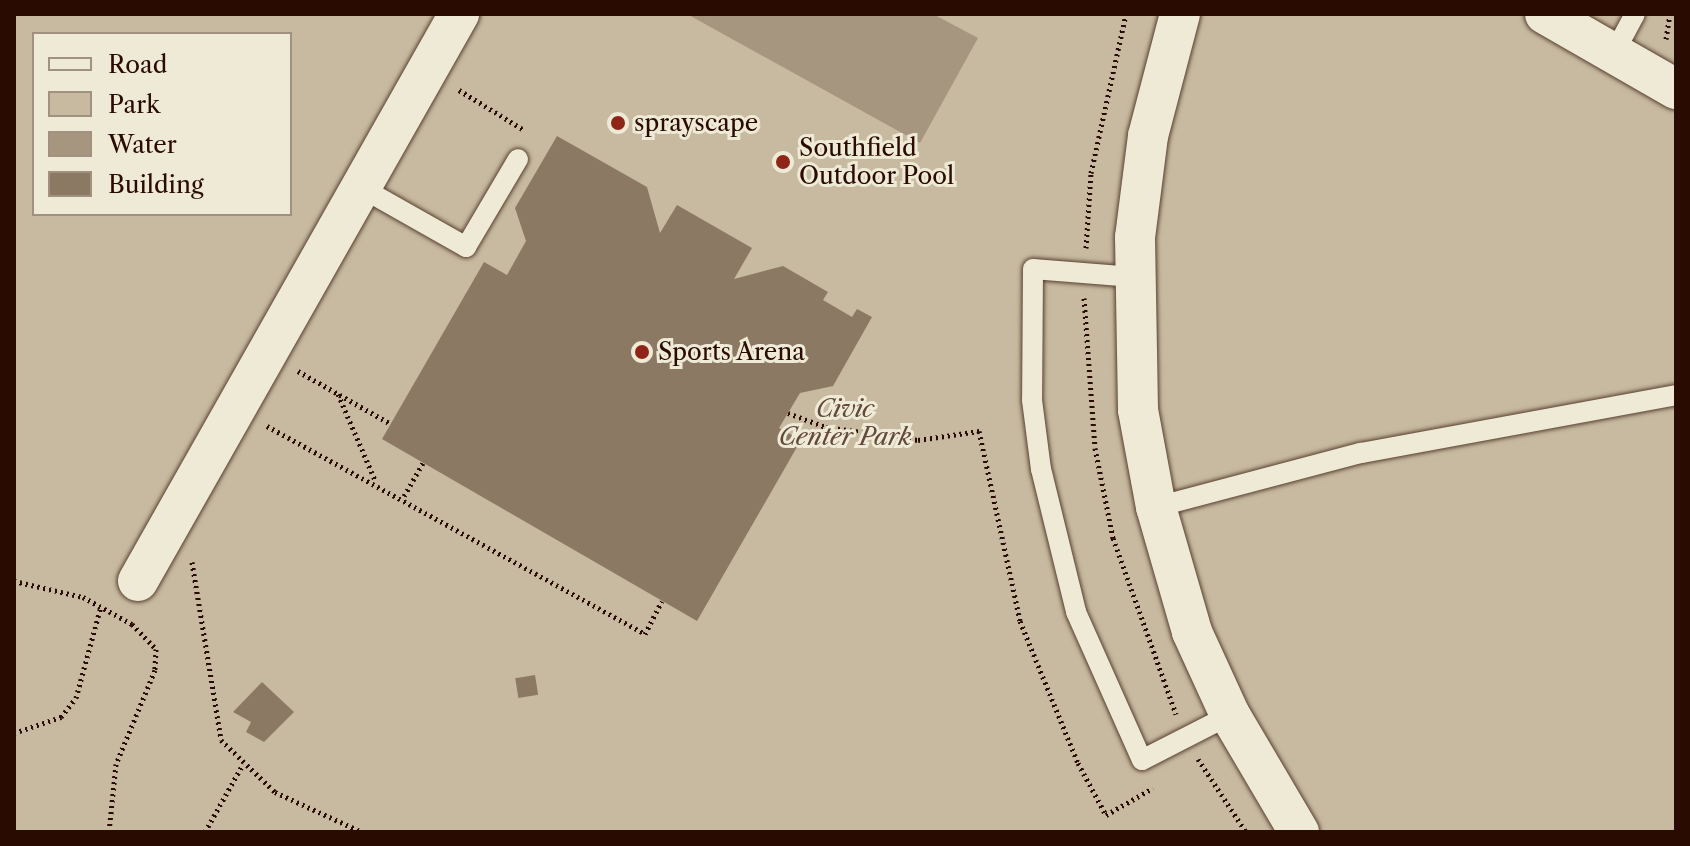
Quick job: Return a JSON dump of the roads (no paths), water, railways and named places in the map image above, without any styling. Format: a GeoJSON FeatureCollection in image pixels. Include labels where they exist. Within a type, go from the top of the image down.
{"type":"FeatureCollection","features":[{"type":"Feature","properties":{"kind":"street"},"geometry":{"type":"LineString","coordinates":[[138,581],[459,14]]}},
{"type":"Feature","properties":{"kind":"street"},"geometry":{"type":"LineString","coordinates":[[1180,14],[1148,136],[1133,277],[1138,410],[1156,507],[1192,632],[1230,715],[1299,832]]}},
{"type":"Feature","properties":{"kind":"street"},"geometry":{"type":"LineString","coordinates":[[1545,14],[1676,89]]}},
{"type":"Feature","properties":{"kind":"lane"},"geometry":{"type":"LineString","coordinates":[[1614,53],[1635,14]]}},
{"type":"Feature","properties":{"kind":"lane"},"geometry":{"type":"LineString","coordinates":[[360,187],[466,247],[518,159]]}},
{"type":"Feature","properties":{"kind":"lane"},"geometry":{"type":"LineString","coordinates":[[1133,277],[1033,269],[1032,400],[1041,469],[1076,612],[1142,760],[1230,715]]}},
{"type":"Feature","properties":{"kind":"lane"},"geometry":{"type":"LineString","coordinates":[[1156,507],[1361,453],[1676,395]]}},
{"type":"Feature","properties":{"kind":"water"},"geometry":{"type":"Polygon","coordinates":[[[687,14],[933,14],[978,38],[920,143],[687,14]]]}},
{"type":"Feature","properties":{"kind":"place","name":"sprayscape"},"geometry":{"type":"Point","coordinates":[618,123]}},
{"type":"Feature","properties":{"kind":"place","name":"Southfield Outdoor Pool"},"geometry":{"type":"Point","coordinates":[783,162]}},
{"type":"Feature","properties":{"kind":"place","name":"Sports Arena"},"geometry":{"type":"Point","coordinates":[642,352]}},
{"type":"Feature","properties":{"kind":"park label","name":"Civic Center Park"},"geometry":{"type":"Point","coordinates":[845,423]}}]}
